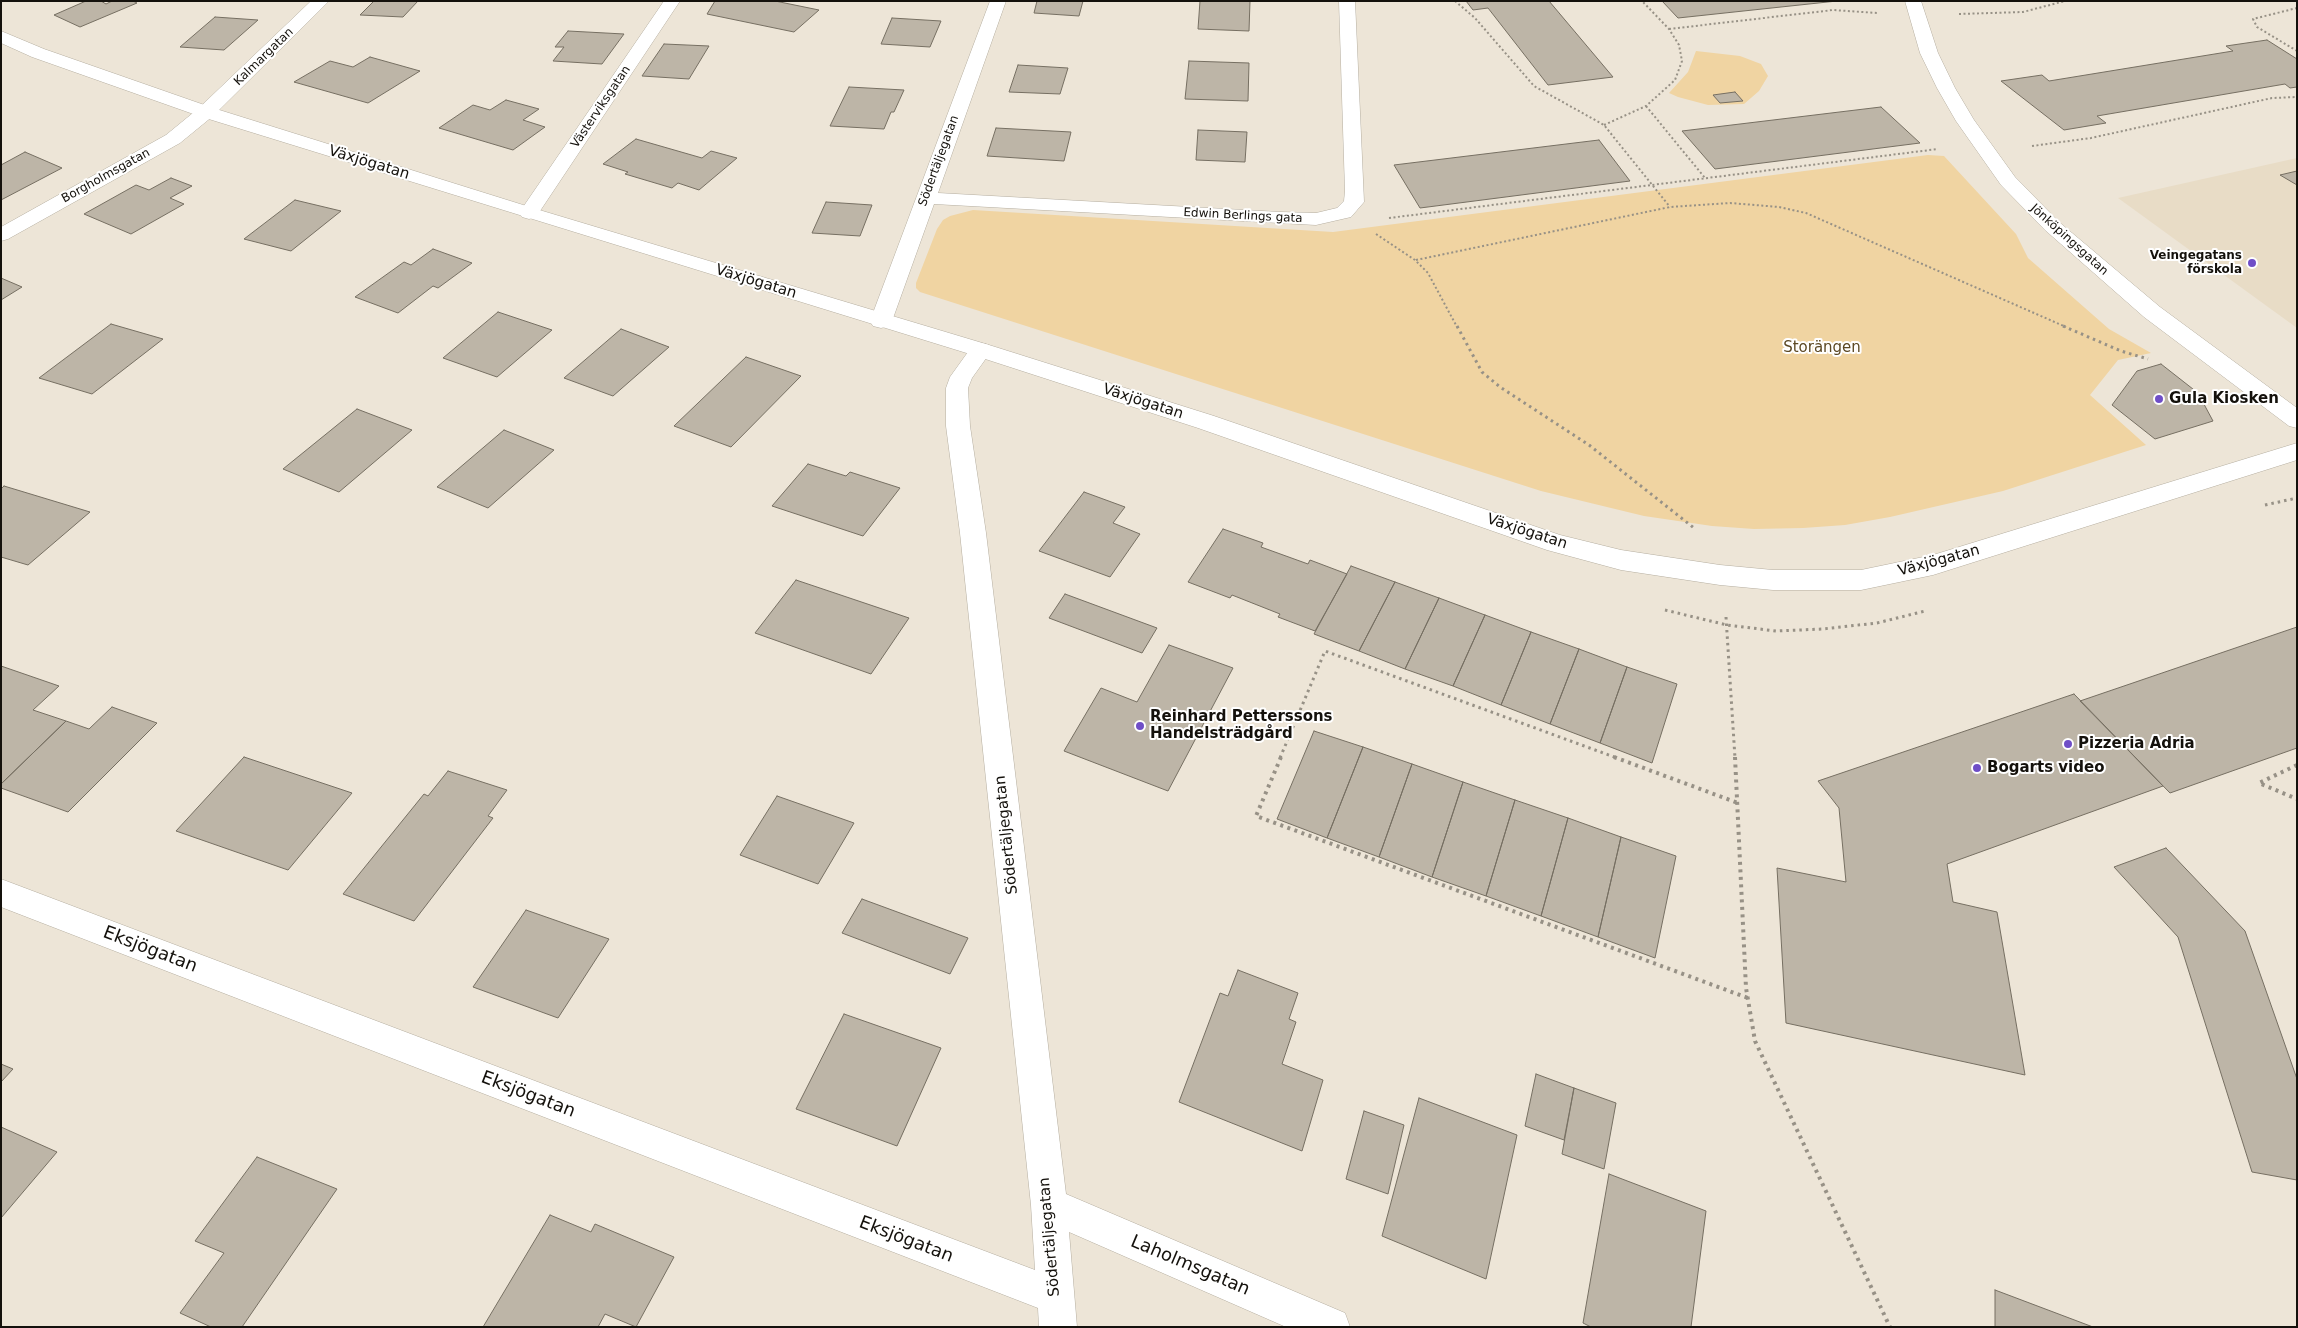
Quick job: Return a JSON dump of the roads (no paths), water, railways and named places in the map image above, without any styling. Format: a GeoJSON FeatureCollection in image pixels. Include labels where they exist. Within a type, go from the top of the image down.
{"type":"FeatureCollection","features":[{"type":"Feature","properties":{"kind":"street","name":"Kalmargatan"},"geometry":{"type":"LineString","coordinates":[[206,112],[321,1]]}},
{"type":"Feature","properties":{"kind":"street","name":"Västerviksgatan"},"geometry":{"type":"LineString","coordinates":[[529,213],[672,1]]}},
{"type":"Feature","properties":{"kind":"street","name":"Södertäljegatan"},"geometry":{"type":"LineString","coordinates":[[881,320],[998,1]]}},
{"type":"Feature","properties":{"kind":"street","name":"Edwin Berlings gata"},"geometry":{"type":"LineString","coordinates":[[926,198],[1280,218],[1351,218],[1355,191],[1347,1]]}},
{"type":"Feature","properties":{"kind":"street","name":"Jönköpingsgatan"},"geometry":{"type":"LineString","coordinates":[[1915,8],[1929,53],[1946,88],[1983,148],[2008,182],[2052,226],[2152,312],[2297,420]]}},
{"type":"Feature","properties":{"kind":"street","name":"Växjögatan"},"geometry":{"type":"LineString","coordinates":[[1,36],[38,53],[206,112],[529,213],[981,350],[1206,422],[1556,542],[1621,560],[1720,575],[1817,582],[1861,580],[1933,564],[2297,451]]}},
{"type":"Feature","properties":{"kind":"street","name":"Borgholmsgatan"},"geometry":{"type":"LineString","coordinates":[[1,235],[173,138],[206,112]]}},
{"type":"Feature","properties":{"kind":"street","name":"Södertäljegatan"},"geometry":{"type":"LineString","coordinates":[[981,350],[961,378],[957,388],[958,426],[973,533],[1048,1205],[1056,1312]]}},
{"type":"Feature","properties":{"kind":"street","name":"Eksjögatan"},"geometry":{"type":"LineString","coordinates":[[1,893],[1056,1312]]}},
{"type":"Feature","properties":{"kind":"street","name":"Laholmsgatan"},"geometry":{"type":"LineString","coordinates":[[1048,1205],[1331,1327]]}},
{"type":"Feature","properties":{"kind":"place","name":"Veingegatans förskola"},"geometry":{"type":"Point","coordinates":[2252,263]}},
{"type":"Feature","properties":{"kind":"place","name":"Gula Kiosken"},"geometry":{"type":"Point","coordinates":[2159,399]}},
{"type":"Feature","properties":{"kind":"place","name":"Reinhard Petterssons Handelsträdgård"},"geometry":{"type":"Point","coordinates":[1140,726]}},
{"type":"Feature","properties":{"kind":"place","name":"Pizzeria Adria"},"geometry":{"type":"Point","coordinates":[2068,744]}},
{"type":"Feature","properties":{"kind":"place","name":"Bogarts video"},"geometry":{"type":"Point","coordinates":[1977,768]}},
{"type":"Feature","properties":{"kind":"park label","name":"Storängen"},"geometry":{"type":"Point","coordinates":[1822,348]}}]}
